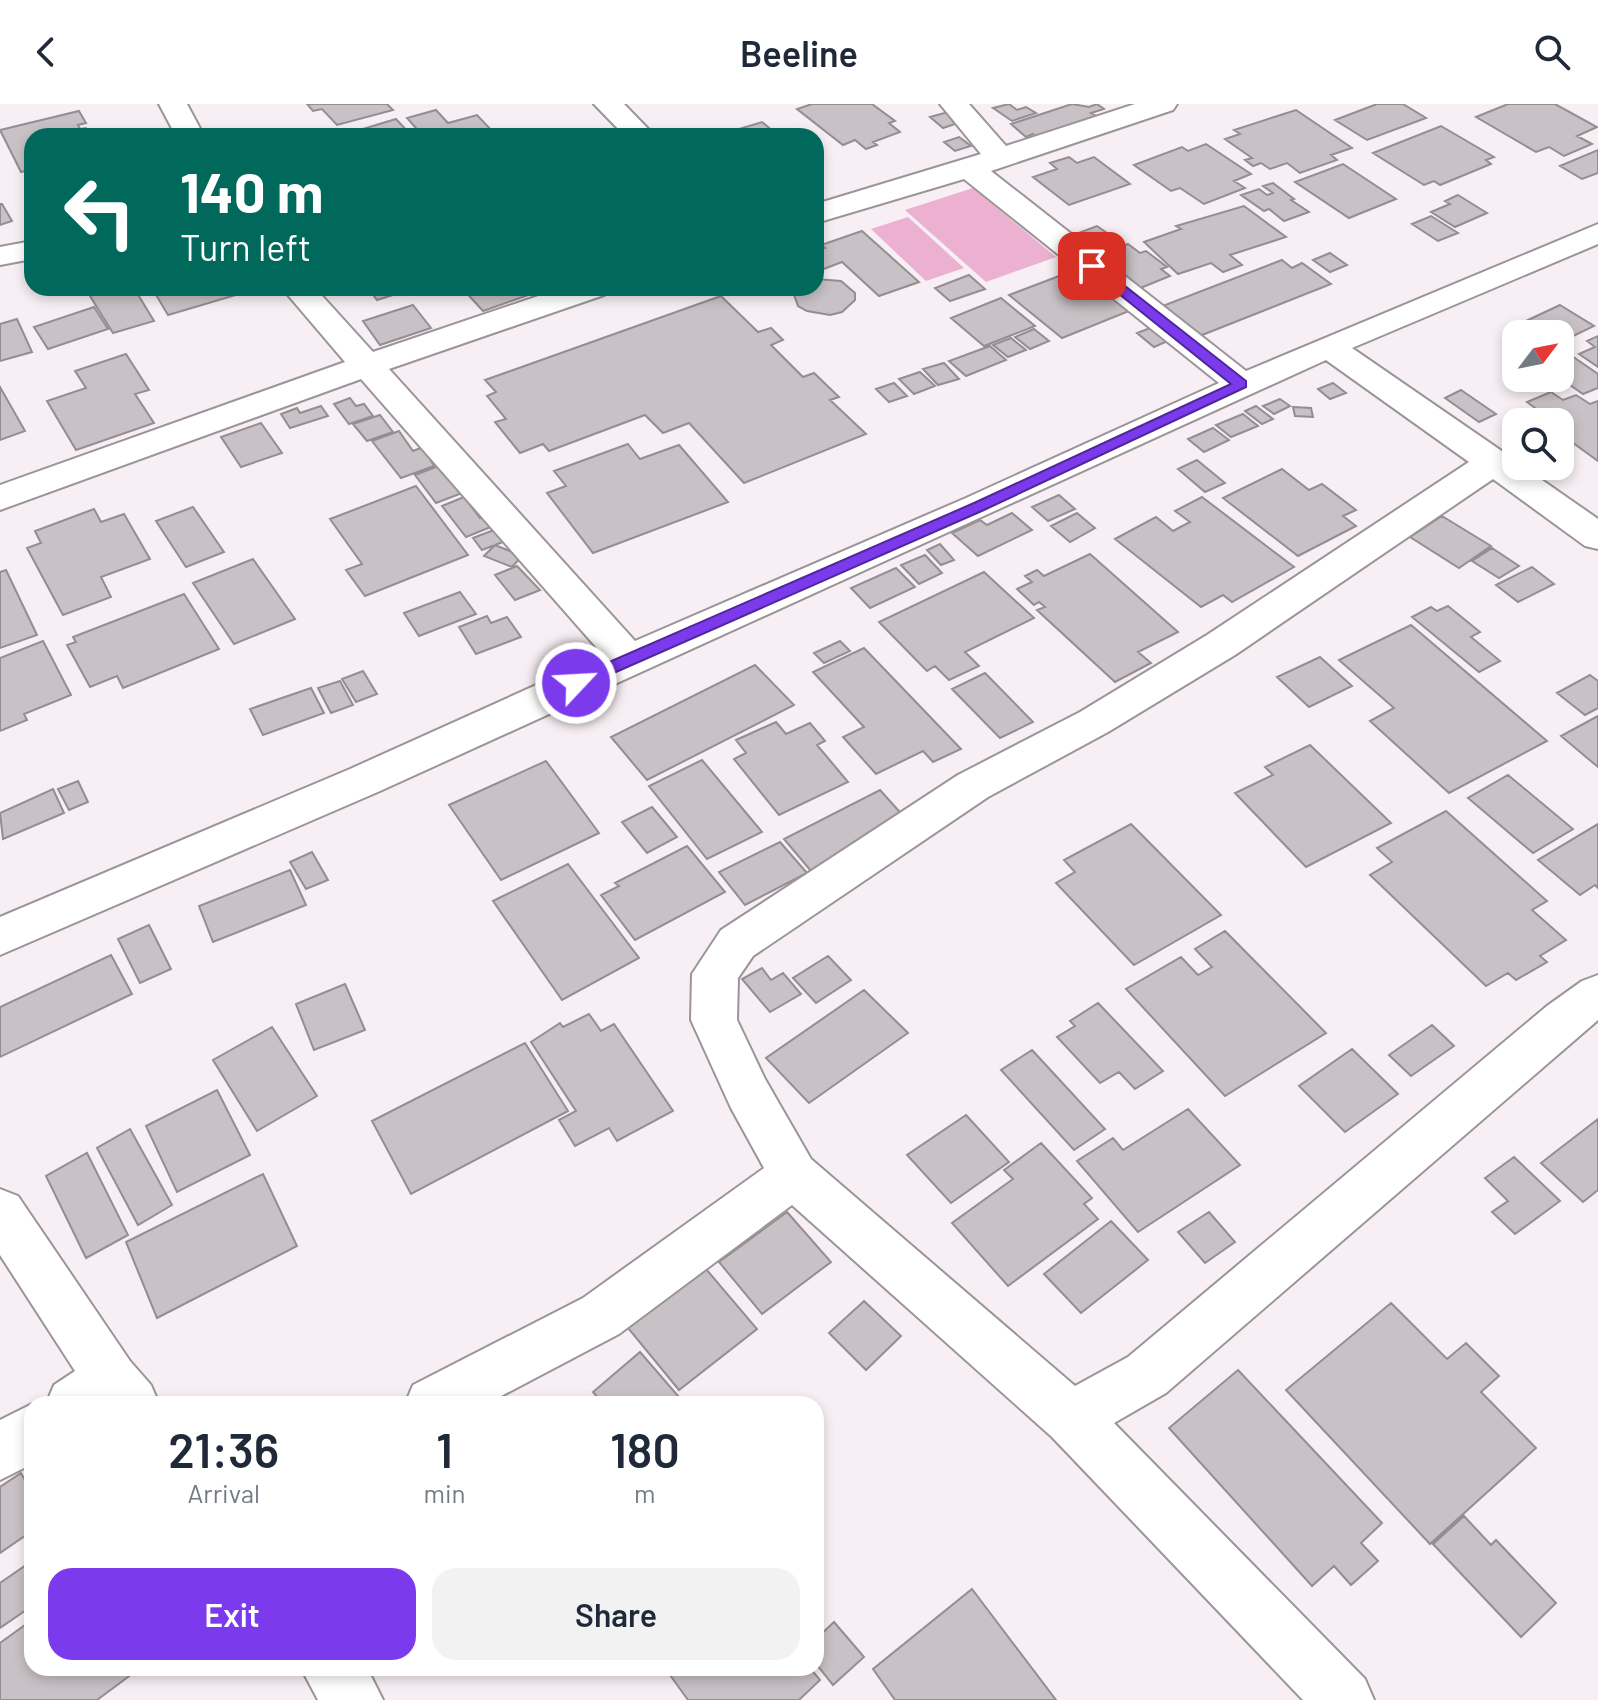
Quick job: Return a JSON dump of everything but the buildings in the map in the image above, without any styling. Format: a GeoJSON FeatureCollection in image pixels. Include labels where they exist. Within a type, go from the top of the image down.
{"type":"FeatureCollection","features":[{"type":"Feature","properties":{"kind":"street"},"geometry":{"type":"LineString","coordinates":[[173,104],[186,128]]}},
{"type":"Feature","properties":{"kind":"street"},"geometry":{"type":"LineString","coordinates":[[608,104],[633,128]]}},
{"type":"Feature","properties":{"kind":"street"},"geometry":{"type":"LineString","coordinates":[[954,104],[999,157]]}},
{"type":"Feature","properties":{"kind":"street"},"geometry":{"type":"LineString","coordinates":[[824,212],[1163,104]]}},
{"type":"Feature","properties":{"kind":"street"},"geometry":{"type":"LineString","coordinates":[[969,168],[1241,384]]}},
{"type":"Feature","properties":{"kind":"street"},"geometry":{"type":"LineString","coordinates":[[0,937],[365,780],[629,659],[979,506],[1241,384],[1598,233]]}},
{"type":"Feature","properties":{"kind":"street"},"geometry":{"type":"LineString","coordinates":[[0,256],[24,252]]}},
{"type":"Feature","properties":{"kind":"street"},"geometry":{"type":"LineString","coordinates":[[305,296],[629,659]]}},
{"type":"Feature","properties":{"kind":"street"},"geometry":{"type":"LineString","coordinates":[[0,498],[365,366],[570,296]]}},
{"type":"Feature","properties":{"kind":"street"},"geometry":{"type":"LineString","coordinates":[[1328,346],[1598,537]]}},
{"type":"Feature","properties":{"kind":"street"},"geometry":{"type":"LineString","coordinates":[[1344,1700],[1071,1418],[794,1175],[748,1093],[714,1020],[715,974],[737,943],[973,786],[1094,722],[1221,645],[1494,462]]}},
{"type":"Feature","properties":{"kind":"street"},"geometry":{"type":"LineString","coordinates":[[1071,1418],[1147,1375],[1563,1020],[1598,994]]}},
{"type":"Feature","properties":{"kind":"street"},"geometry":{"type":"LineString","coordinates":[[447,1396],[601,1316],[794,1175]]}},
{"type":"Feature","properties":{"kind":"street"},"geometry":{"type":"LineString","coordinates":[[0,1212],[105,1396]]}},
{"type":"Feature","properties":{"kind":"street"},"geometry":{"type":"LineString","coordinates":[[0,1453],[24,1436]]}},
{"type":"Feature","properties":{"kind":"street"},"geometry":{"type":"LineString","coordinates":[[336,1676],[353,1700]]}},
{"type":"Feature","properties":{"kind":"shaded area"},"geometry":{"type":"Polygon","coordinates":[[[973,188],[1056,257],[986,282],[905,210],[973,188]]]}},
{"type":"Feature","properties":{"kind":"shaded area"},"geometry":{"type":"Polygon","coordinates":[[[908,217],[964,268],[926,281],[871,229],[908,217]]]}},
{"type":"Feature","properties":{"kind":"route"},"geometry":{"type":"LineString","coordinates":[[576,683],[979,506],[1241,384],[1092,266]]}}]}
